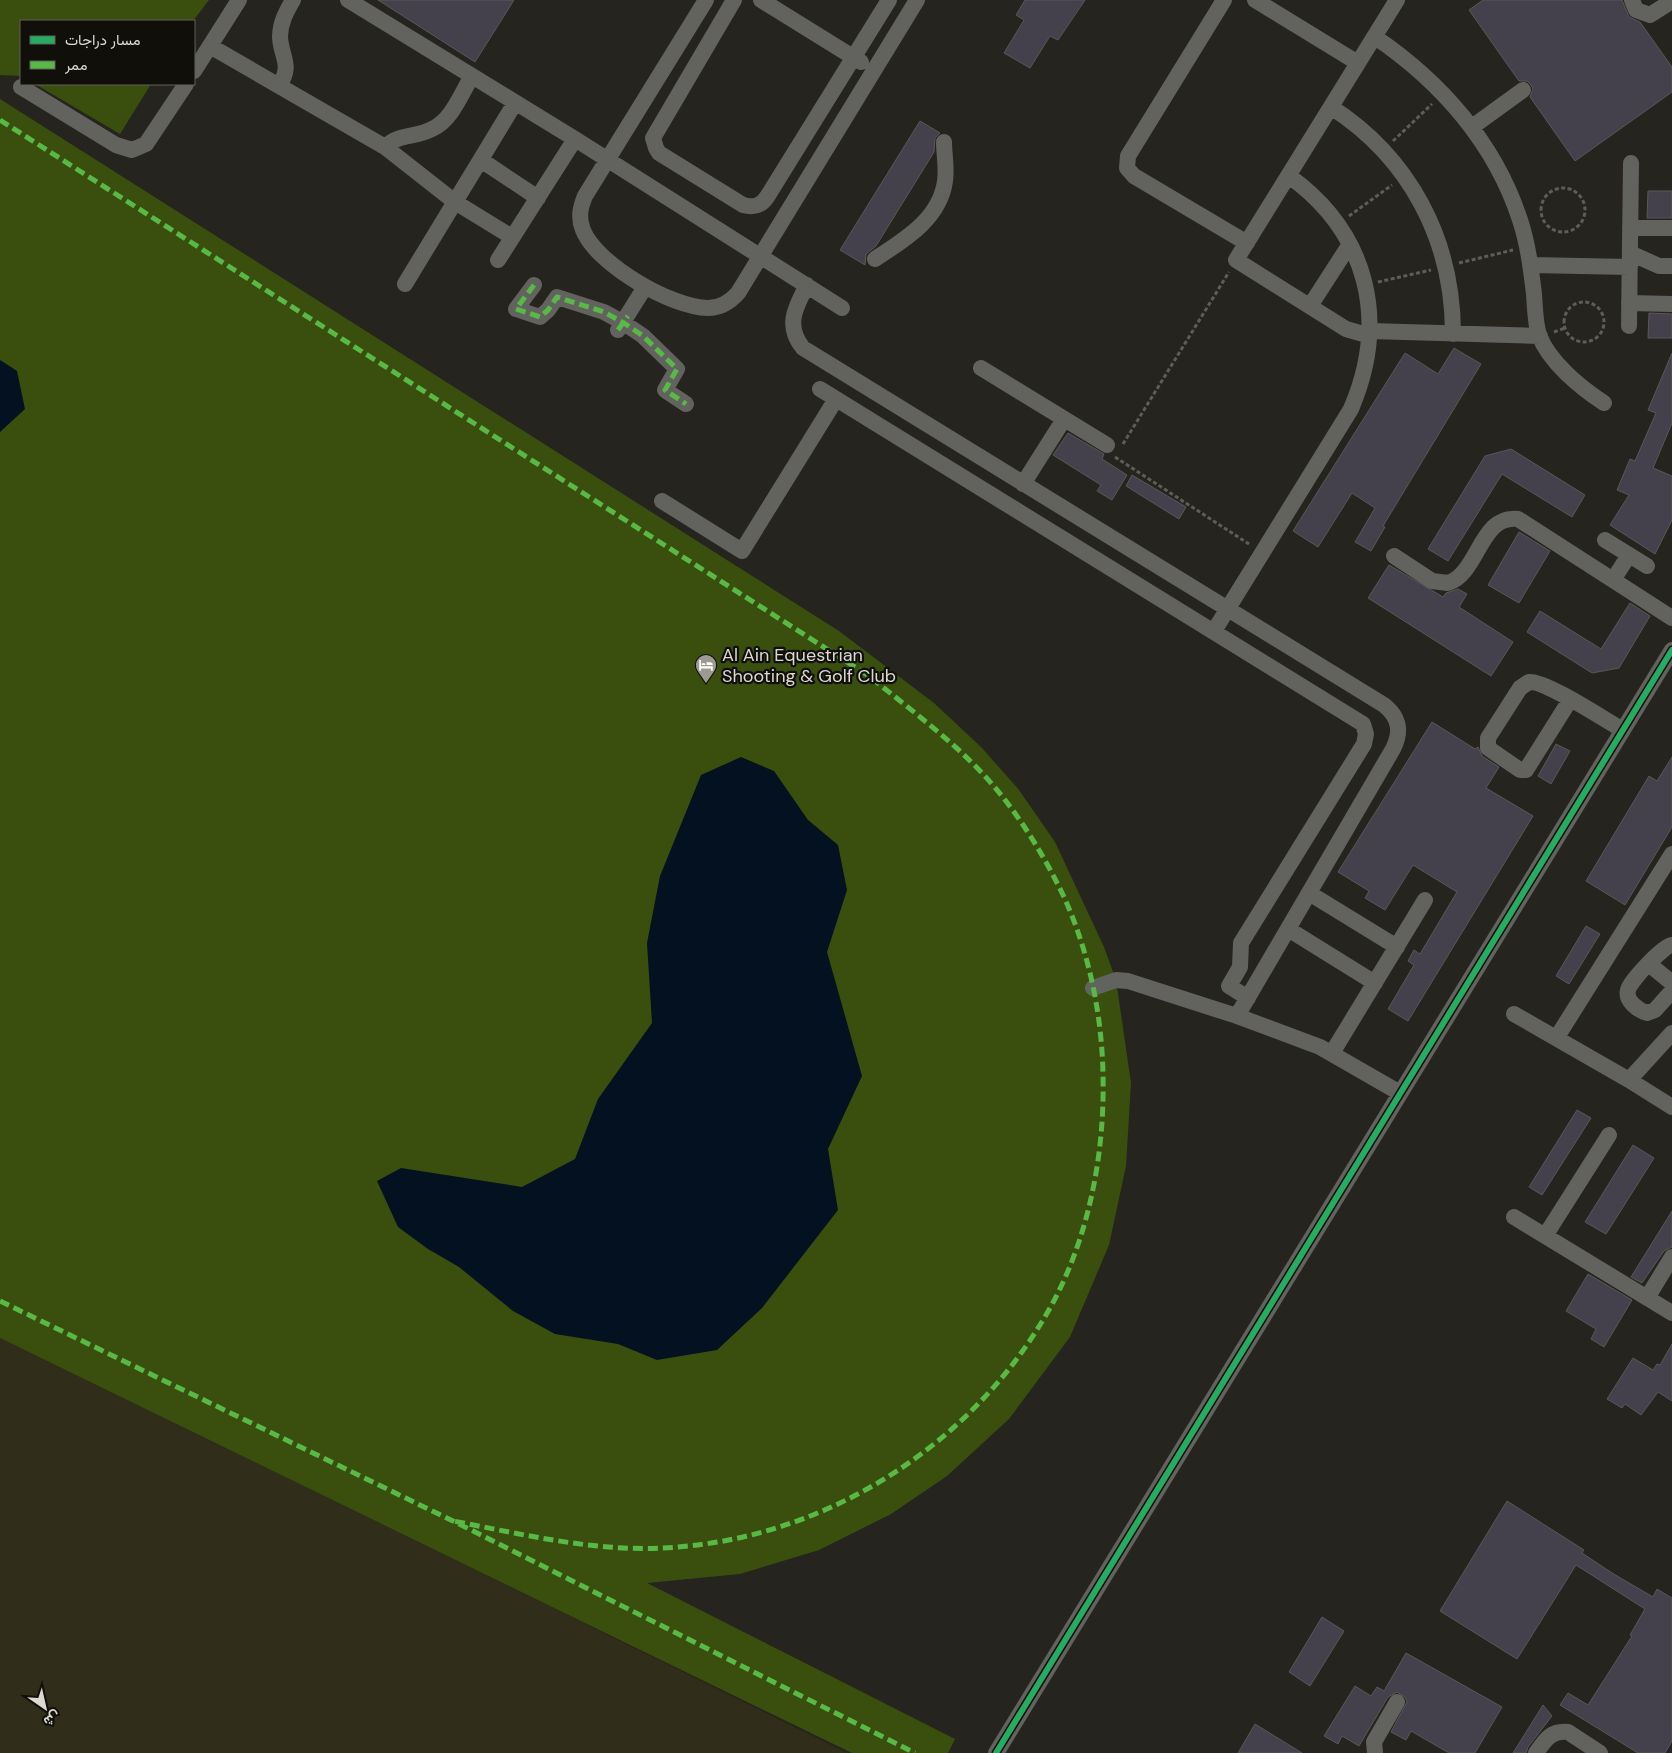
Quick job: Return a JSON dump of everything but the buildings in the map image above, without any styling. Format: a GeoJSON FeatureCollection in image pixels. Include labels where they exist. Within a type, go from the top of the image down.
{"type":"FeatureCollection","features":[{"type":"Feature","properties":{"kind":"street"},"geometry":{"type":"LineString","coordinates":[[195,69],[239,0]]}},
{"type":"Feature","properties":{"kind":"street"},"geometry":{"type":"LineString","coordinates":[[280,86],[287,69],[280,39],[281,27],[293,0]]}},
{"type":"Feature","properties":{"kind":"street"},"geometry":{"type":"LineString","coordinates":[[348,0],[842,308]]}},
{"type":"Feature","properties":{"kind":"street"},"geometry":{"type":"LineString","coordinates":[[706,0],[606,160],[580,208],[580,220],[583,232],[604,256],[645,287],[685,304],[710,308],[720,307],[738,294],[917,0]]}},
{"type":"Feature","properties":{"kind":"street"},"geometry":{"type":"LineString","coordinates":[[734,0],[653,138],[656,148],[660,153],[743,205],[753,207],[764,202],[889,0]]}},
{"type":"Feature","properties":{"kind":"street"},"geometry":{"type":"LineString","coordinates":[[762,0],[874,70]]}},
{"type":"Feature","properties":{"kind":"street"},"geometry":{"type":"LineString","coordinates":[[1224,0],[1128,156],[1127,168],[1134,176],[1247,244]]}},
{"type":"Feature","properties":{"kind":"street"},"geometry":{"type":"LineString","coordinates":[[1255,0],[1358,63]]}},
{"type":"Feature","properties":{"kind":"street"},"geometry":{"type":"LineString","coordinates":[[1397,0],[1236,260],[1346,328],[1370,333],[1540,336]]}},
{"type":"Feature","properties":{"kind":"street"},"geometry":{"type":"LineString","coordinates":[[1632,0],[1636,10],[1650,15],[1672,1]]}},
{"type":"Feature","properties":{"kind":"street"},"geometry":{"type":"LineString","coordinates":[[1374,37],[1422,72],[1472,127],[1513,200],[1520,221],[1531,265],[1540,336],[1569,375],[1604,403]]}},
{"type":"Feature","properties":{"kind":"street"},"geometry":{"type":"LineString","coordinates":[[210,46],[385,147],[455,202],[512,237]]}},
{"type":"Feature","properties":{"kind":"street"},"geometry":{"type":"LineString","coordinates":[[385,147],[398,137],[424,132],[442,123],[472,76]]}},
{"type":"Feature","properties":{"kind":"street"},"geometry":{"type":"LineString","coordinates":[[21,87],[116,145],[132,150],[146,144],[185,85]]}},
{"type":"Feature","properties":{"kind":"street"},"geometry":{"type":"LineString","coordinates":[[1472,127],[1523,90]]}},
{"type":"Feature","properties":{"kind":"street"},"geometry":{"type":"LineString","coordinates":[[405,284],[516,103]]}},
{"type":"Feature","properties":{"kind":"street"},"geometry":{"type":"LineString","coordinates":[[1331,107],[1359,127],[1384,150],[1405,176],[1430,219],[1443,254],[1451,293],[1453,334]]}},
{"type":"Feature","properties":{"kind":"street"},"geometry":{"type":"LineString","coordinates":[[498,260],[575,140]]}},
{"type":"Feature","properties":{"kind":"street"},"geometry":{"type":"LineString","coordinates":[[875,259],[916,231],[940,197],[946,174],[944,142]]}},
{"type":"Feature","properties":{"kind":"street"},"geometry":{"type":"LineString","coordinates":[[480,160],[538,198]]}},
{"type":"Feature","properties":{"kind":"street"},"geometry":{"type":"LineString","coordinates":[[1629,326],[1631,163]]}},
{"type":"Feature","properties":{"kind":"street"},"geometry":{"type":"LineString","coordinates":[[1214,631],[1351,409],[1365,368],[1370,333],[1366,285],[1350,244],[1338,224],[1316,198],[1289,176]]}},
{"type":"Feature","properties":{"kind":"street"},"geometry":{"type":"LineString","coordinates":[[1630,228],[1672,228]]}},
{"type":"Feature","properties":{"kind":"street"},"geometry":{"type":"LineString","coordinates":[[1310,306],[1350,244]]}},
{"type":"Feature","properties":{"kind":"street"},"geometry":{"type":"LineString","coordinates":[[1531,265],[1666,266]]}},
{"type":"Feature","properties":{"kind":"street"},"geometry":{"type":"LineString","coordinates":[[1630,266],[1666,266]]}},
{"type":"Feature","properties":{"kind":"street"},"geometry":{"type":"LineString","coordinates":[[534,285],[516,309],[526,314],[540,317],[548,310],[557,297],[604,312],[643,336],[678,369],[665,390],[686,404]]}},
{"type":"Feature","properties":{"kind":"street"},"geometry":{"type":"LineString","coordinates":[[807,285],[792,316],[794,333],[803,348],[1384,705],[1397,720],[1399,730],[1394,749],[1237,1016]]}},
{"type":"Feature","properties":{"kind":"street"},"geometry":{"type":"LineString","coordinates":[[623,323],[645,287]]}},
{"type":"Feature","properties":{"kind":"street"},"geometry":{"type":"LineString","coordinates":[[1629,303],[1672,304]]}},
{"type":"Feature","properties":{"kind":"street"},"geometry":{"type":"LineString","coordinates":[[981,368],[1107,445]]}},
{"type":"Feature","properties":{"kind":"street"},"geometry":{"type":"LineString","coordinates":[[820,389],[1359,720],[1366,734],[1364,744],[1241,943],[1240,966],[1229,986],[1248,998]]}},
{"type":"Feature","properties":{"kind":"street"},"geometry":{"type":"LineString","coordinates":[[662,501],[742,551],[836,399]]}},
{"type":"Feature","properties":{"kind":"street"},"geometry":{"type":"LineString","coordinates":[[1023,484],[1064,419]]}},
{"type":"Feature","properties":{"kind":"street"},"geometry":{"type":"LineString","coordinates":[[1394,556],[1432,581],[1448,583],[1463,573],[1497,523],[1512,518],[1518,519],[1672,618]]}},
{"type":"Feature","properties":{"kind":"street"},"geometry":{"type":"LineString","coordinates":[[1605,540],[1647,566]]}},
{"type":"Feature","properties":{"kind":"street"},"geometry":{"type":"LineString","coordinates":[[1613,580],[1629,555]]}},
{"type":"Feature","properties":{"kind":"street"},"geometry":{"type":"LineString","coordinates":[[996,1753],[1672,650]]}},
{"type":"Feature","properties":{"kind":"street"},"geometry":{"type":"LineString","coordinates":[[1570,700],[1526,770],[1520,770],[1488,748],[1488,738],[1524,684],[1539,682],[1623,730]]}},
{"type":"Feature","properties":{"kind":"street"},"geometry":{"type":"LineString","coordinates":[[1557,1037],[1672,854]]}},
{"type":"Feature","properties":{"kind":"street"},"geometry":{"type":"LineString","coordinates":[[1309,893],[1396,947]]}},
{"type":"Feature","properties":{"kind":"street"},"geometry":{"type":"LineString","coordinates":[[1332,1053],[1425,900]]}},
{"type":"Feature","properties":{"kind":"street"},"geometry":{"type":"LineString","coordinates":[[1288,929],[1375,983]]}},
{"type":"Feature","properties":{"kind":"street"},"geometry":{"type":"LineString","coordinates":[[1672,945],[1665,946],[1649,964],[1629,987],[1627,996],[1641,1011],[1651,1012],[1672,991]]}},
{"type":"Feature","properties":{"kind":"street"},"geometry":{"type":"LineString","coordinates":[[1649,964],[1672,983]]}},
{"type":"Feature","properties":{"kind":"street"},"geometry":{"type":"LineString","coordinates":[[1093,988],[1116,980],[1128,981],[1237,1016],[1332,1053],[1400,1093]]}},
{"type":"Feature","properties":{"kind":"street"},"geometry":{"type":"LineString","coordinates":[[1514,1014],[1557,1037],[1672,1107]]}},
{"type":"Feature","properties":{"kind":"street"},"geometry":{"type":"LineString","coordinates":[[1629,1080],[1672,1033]]}},
{"type":"Feature","properties":{"kind":"street"},"geometry":{"type":"LineString","coordinates":[[1545,1236],[1609,1135]]}},
{"type":"Feature","properties":{"kind":"street"},"geometry":{"type":"LineString","coordinates":[[1514,1217],[1672,1313]]}},
{"type":"Feature","properties":{"kind":"street"},"geometry":{"type":"LineString","coordinates":[[1647,1298],[1672,1257]]}},
{"type":"Feature","properties":{"kind":"street"},"geometry":{"type":"LineString","coordinates":[[1375,1753],[1374,1742],[1397,1702]]}},
{"type":"Feature","properties":{"kind":"street"},"geometry":{"type":"LineString","coordinates":[[1536,1753],[1547,1737],[1562,1731],[1568,1732],[1600,1753]]}},
{"type":"Feature","properties":{"kind":"path"},"geometry":{"type":"LineString","coordinates":[[1384,150],[1443,93]]}},
{"type":"Feature","properties":{"kind":"path"},"geometry":{"type":"LineString","coordinates":[[1338,224],[1405,176]]}},
{"type":"Feature","properties":{"kind":"path"},"geometry":{"type":"LineString","coordinates":[[1561,188],[1575,191],[1580,196],[1586,210],[1581,224],[1569,232],[1554,231],[1548,227],[1540,214],[1543,200],[1547,194],[1561,188]]}},
{"type":"Feature","properties":{"kind":"path"},"geometry":{"type":"LineString","coordinates":[[1236,260],[1114,458],[1262,552]]}},
{"type":"Feature","properties":{"kind":"path"},"geometry":{"type":"LineString","coordinates":[[1580,302],[1593,303],[1603,312],[1604,325],[1602,331],[1592,340],[1579,341],[1568,334],[1565,328],[1565,315],[1574,305],[1580,302]]}},
{"type":"Feature","properties":{"kind":"shaded area"},"geometry":{"type":"Polygon","coordinates":[[[0,1338],[511,1587],[847,1753],[0,1753],[0,1338]]]}},
{"type":"Feature","properties":{"kind":"green space"},"geometry":{"type":"Polygon","coordinates":[[[0,0],[209,0],[194,20],[20,20],[20,76],[0,75],[0,0]]]}},
{"type":"Feature","properties":{"kind":"green space"},"geometry":{"type":"Polygon","coordinates":[[[37,85],[150,85],[120,134],[37,85]]]}},
{"type":"Feature","properties":{"kind":"green space"},"geometry":{"type":"Polygon","coordinates":[[[0,99],[839,631],[934,703],[982,748],[1019,790],[1055,842],[1104,947],[1116,980],[1131,1083],[1126,1166],[1109,1245],[1070,1337],[1009,1419],[947,1476],[891,1514],[819,1550],[740,1574],[647,1583],[955,1739],[948,1753],[852,1753],[0,1338],[0,99]]]}},
{"type":"Feature","properties":{"kind":"water"},"geometry":{"type":"Polygon","coordinates":[[[0,360],[17,371],[25,409],[0,432],[0,360]]]}},
{"type":"Feature","properties":{"kind":"water"},"geometry":{"type":"Polygon","coordinates":[[[741,757],[774,771],[808,820],[838,845],[847,890],[827,952],[862,1076],[828,1149],[838,1210],[762,1308],[717,1350],[657,1360],[618,1344],[555,1334],[513,1311],[459,1267],[428,1249],[398,1227],[377,1181],[401,1168],[522,1187],[575,1159],[598,1099],[652,1023],[647,943],[660,876],[701,775],[741,757]]]}},
{"type":"Feature","properties":{"kind":"marked path"},"geometry":{"type":"LineString","coordinates":[[0,120],[869,676],[955,747],[982,773],[1006,801],[1047,864],[1073,918],[1087,962],[1097,1007],[1102,1052],[1103,1106],[1101,1138],[1090,1202],[1082,1233],[1071,1263],[1043,1320],[1011,1366],[974,1408],[933,1445],[888,1477],[839,1504],[787,1524],[733,1539],[678,1547],[621,1548],[565,1542],[453,1521]]}},
{"type":"Feature","properties":{"kind":"marked path"},"geometry":{"type":"LineString","coordinates":[[534,285],[516,309],[540,317],[548,310],[557,297],[604,312],[624,323],[643,336],[677,369],[665,390],[686,404]]}},
{"type":"Feature","properties":{"kind":"marked path"},"geometry":{"type":"LineString","coordinates":[[618,330],[628,316]]}},
{"type":"Feature","properties":{"kind":"marked path"},"geometry":{"type":"LineString","coordinates":[[0,1301],[453,1521],[915,1753]]}},
{"type":"Feature","properties":{"kind":"cycle path"},"geometry":{"type":"LineString","coordinates":[[996,1753],[1672,650]]}},
{"type":"Feature","properties":{"kind":"place","name":"Al Ain Equestrian Shooting & Golf Club"},"geometry":{"type":"Point","coordinates":[706,684]}}]}
